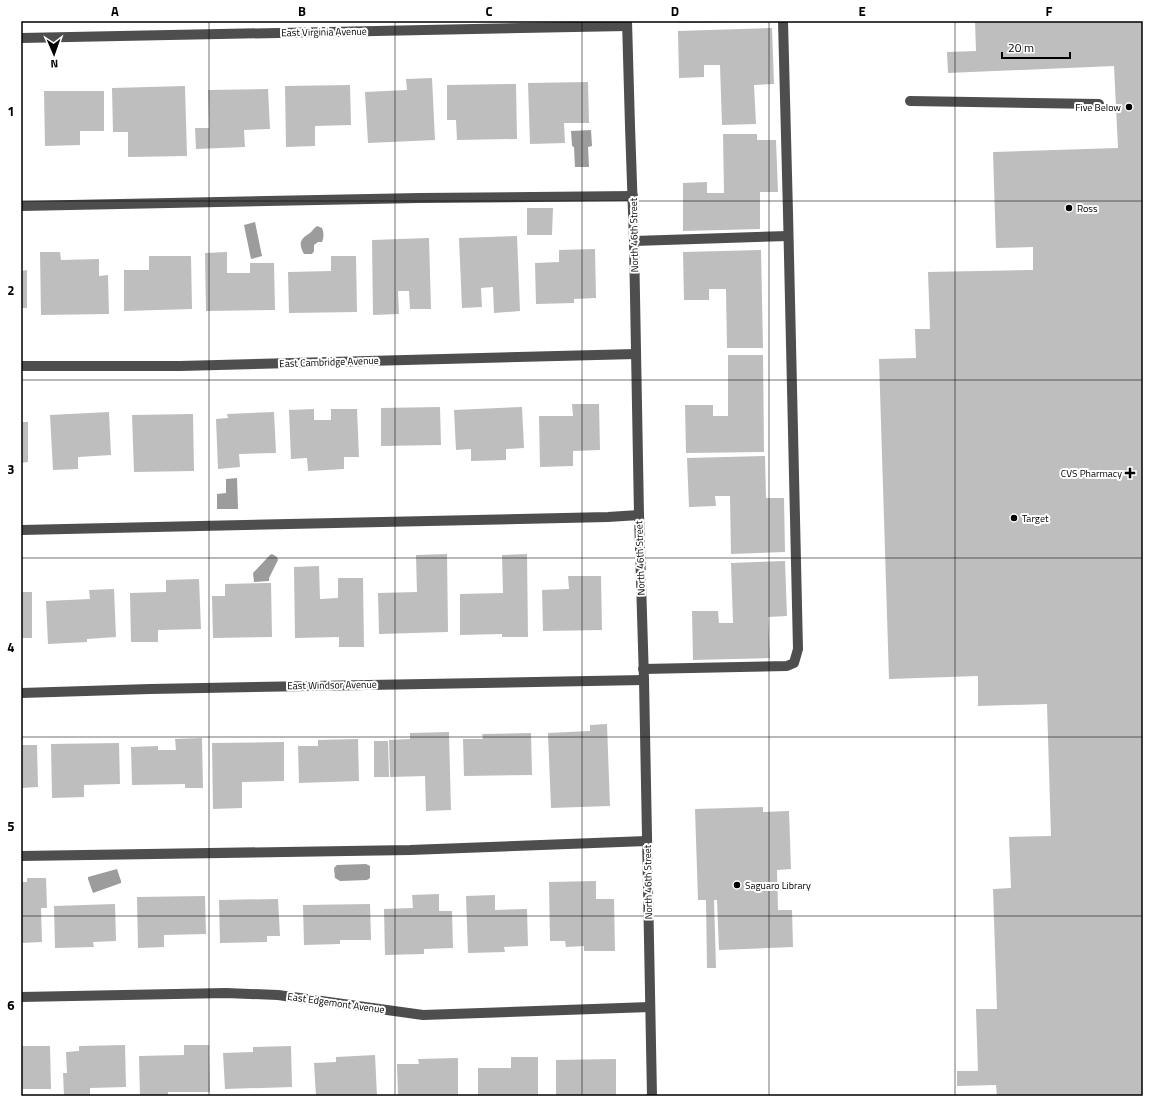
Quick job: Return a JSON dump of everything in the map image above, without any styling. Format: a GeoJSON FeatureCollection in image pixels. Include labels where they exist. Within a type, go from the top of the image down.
{"type":"FeatureCollection","features":[{"type":"Feature","properties":{"kind":"street"},"geometry":{"type":"LineString","coordinates":[[643,669],[786,666],[794,663],[798,649],[783,21]]}},
{"type":"Feature","properties":{"kind":"street","name":"East Virginia Avenue"},"geometry":{"type":"LineString","coordinates":[[21,38],[627,24]]}},
{"type":"Feature","properties":{"kind":"street","name":"North 46th Street"},"geometry":{"type":"LineString","coordinates":[[627,24],[633,196],[652,1096]]}},
{"type":"Feature","properties":{"kind":"street"},"geometry":{"type":"LineString","coordinates":[[910,101],[1099,104]]}},
{"type":"Feature","properties":{"kind":"street"},"geometry":{"type":"LineString","coordinates":[[21,206],[420,198],[633,196]]}},
{"type":"Feature","properties":{"kind":"street"},"geometry":{"type":"LineString","coordinates":[[634,241],[788,236]]}},
{"type":"Feature","properties":{"kind":"street","name":"East Cambridge Avenue"},"geometry":{"type":"LineString","coordinates":[[21,366],[180,366],[636,354]]}},
{"type":"Feature","properties":{"kind":"street"},"geometry":{"type":"LineString","coordinates":[[21,530],[608,517],[639,515]]}},
{"type":"Feature","properties":{"kind":"street","name":"East Windsor Avenue"},"geometry":{"type":"LineString","coordinates":[[21,693],[150,688],[644,680]]}},
{"type":"Feature","properties":{"kind":"street"},"geometry":{"type":"LineString","coordinates":[[21,856],[410,850],[647,841]]}},
{"type":"Feature","properties":{"kind":"street","name":"East Edgemont Avenue"},"geometry":{"type":"LineString","coordinates":[[21,998],[226,993],[278,995],[423,1015],[650,1007]]}},
{"type":"Feature","properties":{"kind":"shaded area"},"geometry":{"type":"Polygon","coordinates":[[[591,130],[592,146],[588,147],[589,167],[575,167],[574,147],[572,146],[571,131],[591,130]]]}},
{"type":"Feature","properties":{"kind":"shaded area"},"geometry":{"type":"Polygon","coordinates":[[[255,222],[262,256],[251,259],[244,225],[255,222]]]}},
{"type":"Feature","properties":{"kind":"shaded area"},"geometry":{"type":"Polygon","coordinates":[[[317,226],[323,230],[322,242],[318,242],[314,245],[314,251],[312,254],[304,254],[301,247],[302,239],[317,226]]]}},
{"type":"Feature","properties":{"kind":"shaded area"},"geometry":{"type":"Polygon","coordinates":[[[237,478],[238,509],[217,509],[217,494],[226,493],[226,479],[237,478]]]}},
{"type":"Feature","properties":{"kind":"shaded area"},"geometry":{"type":"Polygon","coordinates":[[[272,554],[277,557],[278,560],[269,581],[254,582],[253,573],[272,554]]]}},
{"type":"Feature","properties":{"kind":"shaded area"},"geometry":{"type":"Polygon","coordinates":[[[366,864],[370,866],[370,878],[367,880],[340,881],[335,878],[334,868],[337,865],[366,864]]]}},
{"type":"Feature","properties":{"kind":"shaded area"},"geometry":{"type":"Polygon","coordinates":[[[117,869],[121,883],[93,893],[88,877],[117,869]]]}},
{"type":"Feature","properties":{"kind":"building"},"geometry":{"type":"Polygon","coordinates":[[[678,21],[747,21],[747,22],[678,23],[678,21]]]}},
{"type":"Feature","properties":{"kind":"building"},"geometry":{"type":"Polygon","coordinates":[[[975,21],[1143,21],[1143,1096],[997,1096],[996,1085],[957,1086],[957,1071],[978,1071],[976,1009],[997,1009],[993,889],[1011,888],[1009,837],[1051,836],[1047,704],[978,706],[978,676],[889,679],[879,359],[916,358],[915,329],[930,329],[928,272],[1033,270],[1033,247],[996,248],[993,152],[1118,148],[1114,66],[948,73],[947,52],[976,51],[975,21]]]}},
{"type":"Feature","properties":{"kind":"building"},"geometry":{"type":"Polygon","coordinates":[[[772,28],[774,84],[754,85],[756,124],[722,125],[720,65],[704,65],[704,77],[679,78],[678,31],[772,28]]]}},
{"type":"Feature","properties":{"kind":"building"},"geometry":{"type":"Polygon","coordinates":[[[432,78],[435,140],[368,143],[365,92],[407,90],[406,79],[432,78]]]}},
{"type":"Feature","properties":{"kind":"building"},"geometry":{"type":"Polygon","coordinates":[[[588,82],[589,123],[564,123],[565,143],[530,144],[528,83],[588,82]]]}},
{"type":"Feature","properties":{"kind":"building"},"geometry":{"type":"Polygon","coordinates":[[[516,84],[517,139],[457,140],[456,120],[447,120],[447,85],[516,84]]]}},
{"type":"Feature","properties":{"kind":"building"},"geometry":{"type":"Polygon","coordinates":[[[350,85],[351,125],[315,126],[315,146],[286,147],[285,86],[350,85]]]}},
{"type":"Feature","properties":{"kind":"building"},"geometry":{"type":"Polygon","coordinates":[[[185,86],[187,156],[128,157],[128,132],[113,132],[112,88],[185,86]]]}},
{"type":"Feature","properties":{"kind":"building"},"geometry":{"type":"Polygon","coordinates":[[[268,89],[270,129],[244,130],[245,147],[196,149],[195,128],[209,128],[208,90],[268,89]]]}},
{"type":"Feature","properties":{"kind":"building"},"geometry":{"type":"Polygon","coordinates":[[[44,91],[104,91],[104,131],[80,131],[80,145],[45,146],[44,91]]]}},
{"type":"Feature","properties":{"kind":"building"},"geometry":{"type":"Polygon","coordinates":[[[723,134],[757,134],[757,140],[776,140],[778,192],[760,192],[760,229],[683,231],[683,183],[707,182],[707,193],[724,193],[723,134]]]}},
{"type":"Feature","properties":{"kind":"building"},"geometry":{"type":"Polygon","coordinates":[[[527,208],[553,208],[552,235],[527,235],[527,208]]]}},
{"type":"Feature","properties":{"kind":"building"},"geometry":{"type":"Polygon","coordinates":[[[517,236],[520,311],[494,313],[493,287],[481,288],[482,307],[462,308],[459,238],[517,236]]]}},
{"type":"Feature","properties":{"kind":"building"},"geometry":{"type":"Polygon","coordinates":[[[429,238],[431,309],[410,309],[409,291],[398,291],[399,314],[373,315],[372,240],[429,238]]]}},
{"type":"Feature","properties":{"kind":"building"},"geometry":{"type":"Polygon","coordinates":[[[595,249],[596,298],[574,299],[574,303],[536,304],[535,263],[559,262],[559,250],[595,249]]]}},
{"type":"Feature","properties":{"kind":"building"},"geometry":{"type":"Polygon","coordinates":[[[761,250],[763,348],[727,348],[726,289],[709,289],[709,300],[684,300],[683,252],[761,250]]]}},
{"type":"Feature","properties":{"kind":"building"},"geometry":{"type":"Polygon","coordinates":[[[40,252],[60,252],[61,260],[99,259],[99,276],[108,275],[109,314],[41,315],[40,252]]]}},
{"type":"Feature","properties":{"kind":"building"},"geometry":{"type":"Polygon","coordinates":[[[227,252],[227,273],[250,273],[250,263],[274,263],[275,310],[206,311],[205,253],[227,252]]]}},
{"type":"Feature","properties":{"kind":"building"},"geometry":{"type":"Polygon","coordinates":[[[149,256],[191,256],[192,309],[124,311],[124,270],[149,270],[149,256]]]}},
{"type":"Feature","properties":{"kind":"building"},"geometry":{"type":"Polygon","coordinates":[[[331,256],[356,256],[357,312],[289,313],[288,272],[331,271],[331,256]]]}},
{"type":"Feature","properties":{"kind":"building"},"geometry":{"type":"Polygon","coordinates":[[[27,270],[27,308],[21,308],[21,271],[27,270]]]}},
{"type":"Feature","properties":{"kind":"building"},"geometry":{"type":"Polygon","coordinates":[[[728,355],[763,355],[764,452],[686,453],[685,405],[713,405],[713,416],[728,416],[728,355]]]}},
{"type":"Feature","properties":{"kind":"building"},"geometry":{"type":"Polygon","coordinates":[[[572,404],[599,404],[600,450],[573,451],[573,466],[540,467],[539,416],[573,416],[572,404]]]}},
{"type":"Feature","properties":{"kind":"building"},"geometry":{"type":"Polygon","coordinates":[[[440,407],[441,445],[381,446],[381,408],[440,407]]]}},
{"type":"Feature","properties":{"kind":"building"},"geometry":{"type":"Polygon","coordinates":[[[522,407],[524,448],[506,449],[506,460],[471,461],[471,449],[456,450],[454,410],[522,407]]]}},
{"type":"Feature","properties":{"kind":"building"},"geometry":{"type":"Polygon","coordinates":[[[314,409],[314,420],[331,420],[331,409],[357,409],[359,457],[344,457],[344,469],[308,471],[307,458],[291,459],[289,410],[314,409]]]}},
{"type":"Feature","properties":{"kind":"building"},"geometry":{"type":"Polygon","coordinates":[[[109,412],[111,455],[78,457],[78,469],[53,470],[50,415],[109,412]]]}},
{"type":"Feature","properties":{"kind":"building"},"geometry":{"type":"Polygon","coordinates":[[[274,412],[276,453],[239,454],[240,467],[218,469],[216,419],[228,418],[227,414],[274,412]]]}},
{"type":"Feature","properties":{"kind":"building"},"geometry":{"type":"Polygon","coordinates":[[[193,414],[194,471],[134,472],[132,415],[193,414]]]}},
{"type":"Feature","properties":{"kind":"building"},"geometry":{"type":"Polygon","coordinates":[[[21,422],[28,422],[28,462],[21,463],[21,422]]]}},
{"type":"Feature","properties":{"kind":"building"},"geometry":{"type":"Polygon","coordinates":[[[765,456],[766,498],[784,498],[785,552],[731,554],[730,496],[715,496],[716,506],[689,507],[687,458],[765,456]]]}},
{"type":"Feature","properties":{"kind":"building"},"geometry":{"type":"Polygon","coordinates":[[[447,554],[448,632],[379,634],[378,593],[417,592],[416,555],[447,554]]]}},
{"type":"Feature","properties":{"kind":"building"},"geometry":{"type":"Polygon","coordinates":[[[527,554],[528,637],[502,637],[502,634],[460,635],[460,594],[503,593],[502,555],[527,554]]]}},
{"type":"Feature","properties":{"kind":"building"},"geometry":{"type":"Polygon","coordinates":[[[785,561],[787,616],[768,617],[770,658],[693,660],[692,611],[718,611],[719,623],[733,623],[731,563],[785,561]]]}},
{"type":"Feature","properties":{"kind":"building"},"geometry":{"type":"Polygon","coordinates":[[[319,566],[320,599],[338,598],[338,578],[363,578],[364,647],[339,647],[339,637],[295,638],[294,567],[319,566]]]}},
{"type":"Feature","properties":{"kind":"building"},"geometry":{"type":"Polygon","coordinates":[[[568,576],[601,576],[602,630],[543,631],[542,590],[569,589],[568,576]]]}},
{"type":"Feature","properties":{"kind":"building"},"geometry":{"type":"Polygon","coordinates":[[[199,579],[201,629],[158,630],[158,642],[131,642],[130,593],[166,592],[166,580],[199,579]]]}},
{"type":"Feature","properties":{"kind":"building"},"geometry":{"type":"Polygon","coordinates":[[[271,583],[272,637],[213,638],[212,596],[225,596],[225,584],[271,583]]]}},
{"type":"Feature","properties":{"kind":"building"},"geometry":{"type":"Polygon","coordinates":[[[114,589],[116,637],[87,639],[87,642],[48,644],[46,601],[90,599],[89,590],[114,589]]]}},
{"type":"Feature","properties":{"kind":"building"},"geometry":{"type":"Polygon","coordinates":[[[21,592],[32,592],[32,638],[21,638],[21,592]]]}},
{"type":"Feature","properties":{"kind":"building"},"geometry":{"type":"Polygon","coordinates":[[[607,724],[610,806],[551,808],[548,733],[590,731],[590,725],[607,724]]]}},
{"type":"Feature","properties":{"kind":"building"},"geometry":{"type":"Polygon","coordinates":[[[449,732],[451,810],[426,811],[425,776],[390,777],[389,740],[410,739],[410,733],[449,732]]]}},
{"type":"Feature","properties":{"kind":"building"},"geometry":{"type":"Polygon","coordinates":[[[531,733],[532,775],[464,776],[463,739],[483,739],[482,734],[531,733]]]}},
{"type":"Feature","properties":{"kind":"building"},"geometry":{"type":"Polygon","coordinates":[[[202,738],[203,788],[185,788],[185,784],[132,785],[131,747],[158,746],[158,750],[176,750],[175,739],[202,738]]]}},
{"type":"Feature","properties":{"kind":"building"},"geometry":{"type":"Polygon","coordinates":[[[358,739],[359,781],[299,783],[298,746],[318,746],[318,740],[358,739]]]}},
{"type":"Feature","properties":{"kind":"building"},"geometry":{"type":"Polygon","coordinates":[[[374,741],[388,741],[389,777],[374,777],[374,741]]]}},
{"type":"Feature","properties":{"kind":"building"},"geometry":{"type":"Polygon","coordinates":[[[284,742],[284,781],[242,782],[242,808],[213,809],[212,743],[284,742]]]}},
{"type":"Feature","properties":{"kind":"building"},"geometry":{"type":"Polygon","coordinates":[[[119,743],[120,784],[84,785],[84,797],[52,798],[51,744],[119,743]]]}},
{"type":"Feature","properties":{"kind":"building"},"geometry":{"type":"Polygon","coordinates":[[[21,745],[37,745],[38,787],[21,788],[21,745]]]}},
{"type":"Feature","properties":{"kind":"building","name":"Saguaro Library"},"geometry":{"type":"Polygon","coordinates":[[[763,807],[763,812],[789,811],[791,869],[777,870],[778,910],[792,910],[793,947],[719,950],[717,900],[714,900],[716,968],[707,968],[706,900],[698,900],[695,809],[763,807]]]}},
{"type":"Feature","properties":{"kind":"building"},"geometry":{"type":"Polygon","coordinates":[[[27,878],[46,878],[47,908],[41,908],[42,942],[21,943],[21,882],[27,882],[27,878]]]}},
{"type":"Feature","properties":{"kind":"building"},"geometry":{"type":"Polygon","coordinates":[[[596,881],[596,899],[614,899],[615,951],[584,951],[584,946],[566,947],[565,941],[550,941],[549,882],[596,881]]]}},
{"type":"Feature","properties":{"kind":"building"},"geometry":{"type":"Polygon","coordinates":[[[439,894],[439,911],[452,911],[453,948],[424,949],[424,954],[385,955],[384,909],[413,908],[412,895],[439,894]]]}},
{"type":"Feature","properties":{"kind":"building"},"geometry":{"type":"Polygon","coordinates":[[[495,895],[495,910],[527,909],[528,946],[504,947],[505,952],[468,953],[466,896],[495,895]]]}},
{"type":"Feature","properties":{"kind":"building"},"geometry":{"type":"Polygon","coordinates":[[[205,896],[206,934],[164,935],[164,947],[138,948],[137,897],[205,896]]]}},
{"type":"Feature","properties":{"kind":"building"},"geometry":{"type":"Polygon","coordinates":[[[278,899],[280,936],[267,936],[267,942],[220,943],[219,900],[278,899]]]}},
{"type":"Feature","properties":{"kind":"building"},"geometry":{"type":"Polygon","coordinates":[[[115,904],[116,941],[93,942],[94,947],[55,948],[54,906],[115,904]]]}},
{"type":"Feature","properties":{"kind":"building"},"geometry":{"type":"Polygon","coordinates":[[[370,904],[371,940],[340,940],[340,944],[304,945],[303,905],[370,904]]]}},
{"type":"Feature","properties":{"kind":"building"},"geometry":{"type":"Polygon","coordinates":[[[125,1045],[126,1087],[90,1088],[90,1096],[64,1096],[63,1073],[67,1073],[66,1052],[79,1051],[79,1046],[125,1045]]]}},
{"type":"Feature","properties":{"kind":"building"},"geometry":{"type":"Polygon","coordinates":[[[184,1045],[209,1045],[210,1092],[168,1092],[168,1096],[140,1096],[139,1056],[184,1055],[184,1045]]]}},
{"type":"Feature","properties":{"kind":"building"},"geometry":{"type":"Polygon","coordinates":[[[21,1046],[50,1046],[51,1089],[21,1089],[21,1046]]]}},
{"type":"Feature","properties":{"kind":"building"},"geometry":{"type":"Polygon","coordinates":[[[291,1046],[292,1087],[225,1089],[223,1053],[253,1052],[253,1047],[291,1046]]]}},
{"type":"Feature","properties":{"kind":"building"},"geometry":{"type":"Polygon","coordinates":[[[375,1055],[377,1096],[316,1096],[314,1063],[336,1062],[336,1057],[375,1055]]]}},
{"type":"Feature","properties":{"kind":"building"},"geometry":{"type":"Polygon","coordinates":[[[511,1057],[538,1057],[538,1096],[478,1096],[478,1068],[511,1068],[511,1057]]]}},
{"type":"Feature","properties":{"kind":"building"},"geometry":{"type":"Polygon","coordinates":[[[458,1058],[458,1096],[398,1096],[397,1064],[419,1064],[418,1059],[458,1058]]]}},
{"type":"Feature","properties":{"kind":"building"},"geometry":{"type":"Polygon","coordinates":[[[616,1059],[616,1096],[556,1096],[556,1060],[616,1059]]]}},
{"type":"Feature","properties":{"kind":"place","name":"Five Below"},"geometry":{"type":"Point","coordinates":[1129,107]}},
{"type":"Feature","properties":{"kind":"place","name":"Ross"},"geometry":{"type":"Point","coordinates":[1069,208]}},
{"type":"Feature","properties":{"kind":"place","name":"CVS Pharmacy"},"geometry":{"type":"Point","coordinates":[1130,473]}},
{"type":"Feature","properties":{"kind":"place","name":"Target"},"geometry":{"type":"Point","coordinates":[1014,518]}},
{"type":"Feature","properties":{"kind":"place","name":"Saguaro Library"},"geometry":{"type":"Point","coordinates":[737,885]}}]}
